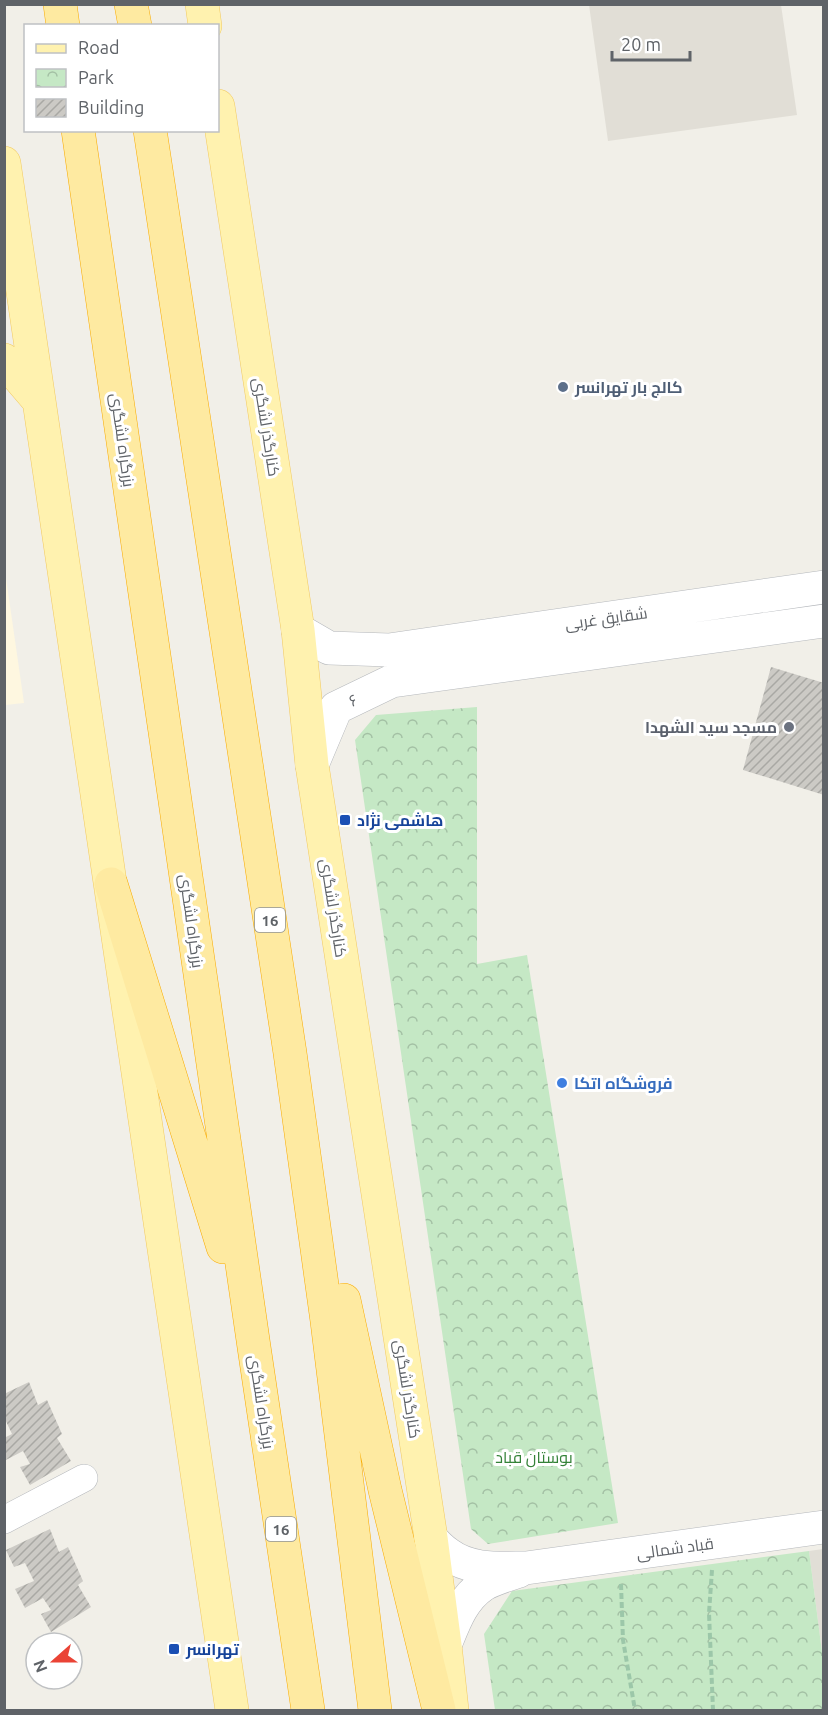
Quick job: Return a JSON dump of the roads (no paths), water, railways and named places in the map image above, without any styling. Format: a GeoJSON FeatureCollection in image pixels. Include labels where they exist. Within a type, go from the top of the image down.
{"type":"FeatureCollection","features":[{"type":"Feature","properties":{"kind":"highway"},"geometry":{"type":"LineString","coordinates":[[60,4],[63,24]]}},
{"type":"Feature","properties":{"kind":"highway"},"geometry":{"type":"LineString","coordinates":[[131,4],[135,24]]}},
{"type":"Feature","properties":{"kind":"highway"},"geometry":{"type":"LineString","coordinates":[[139,4],[140,24]]}},
{"type":"Feature","properties":{"kind":"highway","name":"بزرگراه لشگری"},"geometry":{"type":"LineString","coordinates":[[78,132],[308,1710]]}},
{"type":"Feature","properties":{"kind":"highway","name":"16"},"geometry":{"type":"LineString","coordinates":[[150,132],[290,1053],[327,1321],[375,1710]]}},
{"type":"Feature","properties":{"kind":"highway"},"geometry":{"type":"LineString","coordinates":[[111,884],[254,1347]]}},
{"type":"Feature","properties":{"kind":"highway"},"geometry":{"type":"LineString","coordinates":[[290,1053],[385,1490],[440,1710]]}},
{"type":"Feature","properties":{"kind":"main road"},"geometry":{"type":"LineString","coordinates":[[202,4],[205,24]]}},
{"type":"Feature","properties":{"kind":"main road","name":"کنارگذر لشگری"},"geometry":{"type":"LineString","coordinates":[[219,113],[298,630],[312,765],[431,1538],[452,1710]]}},
{"type":"Feature","properties":{"kind":"main road"},"geometry":{"type":"LineString","coordinates":[[4,164],[232,1710]]}},
{"type":"Feature","properties":{"kind":"main road"},"geometry":{"type":"LineString","coordinates":[[4,360],[39,401]]}},
{"type":"Feature","properties":{"kind":"street","name":"شقایق غربی"},"geometry":{"type":"LineString","coordinates":[[391,666],[824,587]]}},
{"type":"Feature","properties":{"kind":"street"},"geometry":{"type":"LineString","coordinates":[[771,595],[776,628]]}},
{"type":"Feature","properties":{"kind":"street","name":"شقایق غربی"},"geometry":{"type":"LineString","coordinates":[[391,666],[776,628],[824,621]]}},
{"type":"Feature","properties":{"kind":"street"},"geometry":{"type":"LineString","coordinates":[[298,630],[329,648],[391,666]]}},
{"type":"Feature","properties":{"kind":"street","name":"۶"},"geometry":{"type":"LineString","coordinates":[[312,765],[336,708],[391,666]]}},
{"type":"Feature","properties":{"kind":"street"},"geometry":{"type":"LineString","coordinates":[[4,1520],[84,1478]]}},
{"type":"Feature","properties":{"kind":"street","name":"قباد شمالی"},"geometry":{"type":"LineString","coordinates":[[526,1568],[824,1527]]}},
{"type":"Feature","properties":{"kind":"street"},"geometry":{"type":"LineString","coordinates":[[431,1538],[448,1554],[463,1563],[486,1568],[526,1568]]}},
{"type":"Feature","properties":{"kind":"street"},"geometry":{"type":"LineString","coordinates":[[445,1645],[459,1611],[471,1596],[483,1585],[526,1568]]}},
{"type":"Feature","properties":{"kind":"place","name":"کالج بار تهرانسر"},"geometry":{"type":"Point","coordinates":[563,387]}},
{"type":"Feature","properties":{"kind":"place","name":"مسجد سید الشهدا"},"geometry":{"type":"Point","coordinates":[789,727]}},
{"type":"Feature","properties":{"kind":"place","name":"هاشمی نژاد"},"geometry":{"type":"Point","coordinates":[345,820]}},
{"type":"Feature","properties":{"kind":"place","name":"فروشگاه اتکا"},"geometry":{"type":"Point","coordinates":[562,1083]}},
{"type":"Feature","properties":{"kind":"place","name":"تهرانسر"},"geometry":{"type":"Point","coordinates":[174,1649]}},
{"type":"Feature","properties":{"kind":"park label","name":"بوستان قباد"},"geometry":{"type":"Point","coordinates":[534,1457]}}]}
